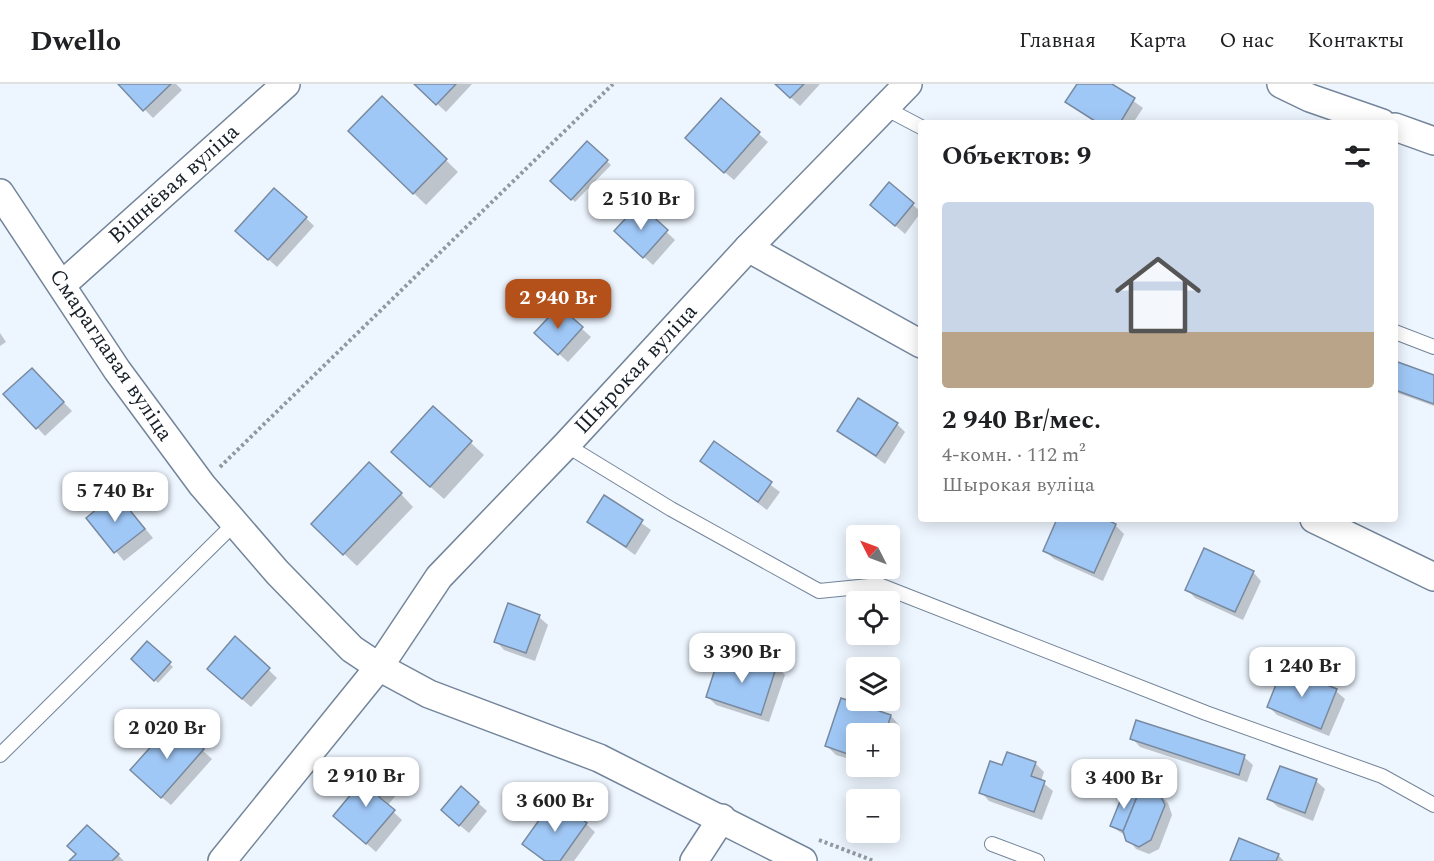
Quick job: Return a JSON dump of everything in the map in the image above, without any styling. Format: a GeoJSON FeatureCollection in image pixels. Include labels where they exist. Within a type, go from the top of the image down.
{"type":"FeatureCollection","features":[{"type":"Feature","properties":{"kind":"street","name":"Вішнёвая вуліца"},"geometry":{"type":"LineString","coordinates":[[63,284],[286,84]]}},
{"type":"Feature","properties":{"kind":"street","name":"Шырокая вуліца"},"geometry":{"type":"LineString","coordinates":[[222,861],[379,667],[439,577],[566,445],[748,248],[908,84]]}},
{"type":"Feature","properties":{"kind":"street"},"geometry":{"type":"LineString","coordinates":[[1281,84],[1310,98],[1373,120]]}},
{"type":"Feature","properties":{"kind":"street"},"geometry":{"type":"LineString","coordinates":[[1398,129],[1434,141]]}},
{"type":"Feature","properties":{"kind":"street","name":"Смарагдавая вуліца"},"geometry":{"type":"LineString","coordinates":[[0,193],[63,284],[117,370],[202,485],[313,610],[352,649],[379,667],[429,694],[599,758],[722,818],[803,861]]}},
{"type":"Feature","properties":{"kind":"street"},"geometry":{"type":"LineString","coordinates":[[748,248],[918,342]]}},
{"type":"Feature","properties":{"kind":"street"},"geometry":{"type":"LineString","coordinates":[[1320,522],[1434,577]]}},
{"type":"Feature","properties":{"kind":"street"},"geometry":{"type":"LineString","coordinates":[[694,861],[722,818]]}},
{"type":"Feature","properties":{"kind":"lane"},"geometry":{"type":"LineString","coordinates":[[885,108],[918,125]]}},
{"type":"Feature","properties":{"kind":"lane"},"geometry":{"type":"LineString","coordinates":[[1398,333],[1434,347]]}},
{"type":"Feature","properties":{"kind":"lane"},"geometry":{"type":"LineString","coordinates":[[566,445],[671,509],[819,591],[879,585],[1206,713],[1382,776],[1434,805]]}},
{"type":"Feature","properties":{"kind":"lane"},"geometry":{"type":"LineString","coordinates":[[0,755],[235,523]]}},
{"type":"Feature","properties":{"kind":"lane"},"geometry":{"type":"LineString","coordinates":[[993,844],[1036,861]]}},
{"type":"Feature","properties":{"kind":"path"},"geometry":{"type":"LineString","coordinates":[[202,485],[613,84]]}},
{"type":"Feature","properties":{"kind":"building"},"geometry":{"type":"Polygon","coordinates":[[[118,84],[171,84],[143,111],[118,84]]]}},
{"type":"Feature","properties":{"kind":"building"},"geometry":{"type":"Polygon","coordinates":[[[414,84],[456,84],[436,105],[414,84]]]}},
{"type":"Feature","properties":{"kind":"building"},"geometry":{"type":"Polygon","coordinates":[[[775,84],[804,84],[790,98],[775,84]]]}},
{"type":"Feature","properties":{"kind":"building"},"geometry":{"type":"Polygon","coordinates":[[[1077,84],[1112,84],[1135,98],[1122,120],[1093,120],[1065,102],[1077,84]]]}},
{"type":"Feature","properties":{"kind":"building"},"geometry":{"type":"Polygon","coordinates":[[[382,96],[447,159],[413,194],[348,131],[382,96]]]}},
{"type":"Feature","properties":{"kind":"building"},"geometry":{"type":"Polygon","coordinates":[[[721,98],[760,132],[724,173],[685,138],[721,98]]]}},
{"type":"Feature","properties":{"kind":"building"},"geometry":{"type":"Polygon","coordinates":[[[587,141],[608,160],[571,200],[550,181],[587,141]]]}},
{"type":"Feature","properties":{"kind":"building"},"geometry":{"type":"Polygon","coordinates":[[[889,182],[914,203],[895,226],[870,205],[889,182]]]}},
{"type":"Feature","properties":{"kind":"building"},"geometry":{"type":"Polygon","coordinates":[[[274,188],[307,217],[268,260],[235,231],[274,188]]]}},
{"type":"Feature","properties":{"kind":"building"},"geometry":{"type":"Polygon","coordinates":[[[639,204],[668,230],[643,258],[614,231],[639,204]]]}},
{"type":"Feature","properties":{"kind":"building"},"geometry":{"type":"Polygon","coordinates":[[[559,306],[583,327],[558,355],[534,333],[559,306]]]}},
{"type":"Feature","properties":{"kind":"building"},"geometry":{"type":"Polygon","coordinates":[[[1398,362],[1434,375],[1434,404],[1398,391],[1398,362]]]}},
{"type":"Feature","properties":{"kind":"building"},"geometry":{"type":"Polygon","coordinates":[[[32,368],[64,402],[36,429],[3,394],[32,368]]]}},
{"type":"Feature","properties":{"kind":"building"},"geometry":{"type":"Polygon","coordinates":[[[858,398],[898,423],[876,456],[837,431],[858,398]]]}},
{"type":"Feature","properties":{"kind":"building"},"geometry":{"type":"Polygon","coordinates":[[[433,406],[472,441],[430,487],[391,452],[433,406]]]}},
{"type":"Feature","properties":{"kind":"building"},"geometry":{"type":"Polygon","coordinates":[[[714,441],[772,482],[758,502],[700,461],[714,441]]]}},
{"type":"Feature","properties":{"kind":"building"},"geometry":{"type":"Polygon","coordinates":[[[369,462],[402,493],[343,555],[311,524],[369,462]]]}},
{"type":"Feature","properties":{"kind":"building"},"geometry":{"type":"Polygon","coordinates":[[[116,493],[145,529],[114,553],[86,518],[116,493]]]}},
{"type":"Feature","properties":{"kind":"building"},"geometry":{"type":"Polygon","coordinates":[[[604,495],[643,520],[626,547],[587,522],[604,495]]]}},
{"type":"Feature","properties":{"kind":"building"},"geometry":{"type":"Polygon","coordinates":[[[1056,522],[1112,522],[1116,524],[1094,573],[1043,551],[1056,522]]]}},
{"type":"Feature","properties":{"kind":"building"},"geometry":{"type":"Polygon","coordinates":[[[1204,548],[1254,571],[1235,612],[1185,590],[1204,548]]]}},
{"type":"Feature","properties":{"kind":"building"},"geometry":{"type":"Polygon","coordinates":[[[508,603],[540,615],[526,653],[494,642],[508,603]]]}},
{"type":"Feature","properties":{"kind":"building"},"geometry":{"type":"Polygon","coordinates":[[[235,636],[270,668],[242,699],[207,669],[235,636]]]}},
{"type":"Feature","properties":{"kind":"building"},"geometry":{"type":"Polygon","coordinates":[[[147,641],[171,662],[154,681],[131,659],[147,641]]]}},
{"type":"Feature","properties":{"kind":"building"},"geometry":{"type":"Polygon","coordinates":[[[719,657],[751,667],[754,657],[777,665],[761,715],[706,697],[719,657]]]}},
{"type":"Feature","properties":{"kind":"building"},"geometry":{"type":"Polygon","coordinates":[[[1283,667],[1337,689],[1321,729],[1267,707],[1283,667]]]}},
{"type":"Feature","properties":{"kind":"building"},"geometry":{"type":"Polygon","coordinates":[[[841,698],[846,700],[846,711],[879,711],[891,715],[888,723],[846,723],[846,753],[825,746],[841,698]]]}},
{"type":"Feature","properties":{"kind":"building"},"geometry":{"type":"Polygon","coordinates":[[[1136,720],[1245,755],[1239,775],[1130,739],[1136,720]]]}},
{"type":"Feature","properties":{"kind":"building"},"geometry":{"type":"Polygon","coordinates":[[[173,722],[204,749],[161,798],[130,770],[173,722]]]}},
{"type":"Feature","properties":{"kind":"building"},"geometry":{"type":"Polygon","coordinates":[[[1007,752],[1036,762],[1031,776],[1045,781],[1034,812],[979,793],[990,761],[1002,765],[1007,752]]]}},
{"type":"Feature","properties":{"kind":"building"},"geometry":{"type":"Polygon","coordinates":[[[1280,766],[1317,779],[1305,813],[1267,799],[1280,766]]]}},
{"type":"Feature","properties":{"kind":"building"},"geometry":{"type":"Polygon","coordinates":[[[372,769],[390,784],[379,797],[395,810],[366,844],[333,816],[372,769]]]}},
{"type":"Feature","properties":{"kind":"building"},"geometry":{"type":"Polygon","coordinates":[[[461,786],[479,802],[459,826],[441,810],[461,786]]]}},
{"type":"Feature","properties":{"kind":"building"},"geometry":{"type":"Polygon","coordinates":[[[1148,788],[1159,793],[1165,805],[1151,840],[1139,847],[1126,841],[1123,831],[1138,794],[1148,788]]]}},
{"type":"Feature","properties":{"kind":"building"},"geometry":{"type":"Polygon","coordinates":[[[1125,789],[1138,794],[1123,831],[1110,826],[1125,789]]]}},
{"type":"Feature","properties":{"kind":"building"},"geometry":{"type":"Polygon","coordinates":[[[554,799],[587,823],[560,861],[545,861],[522,844],[554,799]]]}},
{"type":"Feature","properties":{"kind":"building"},"geometry":{"type":"Polygon","coordinates":[[[87,825],[119,854],[112,861],[69,861],[76,854],[67,846],[87,825]]]}},
{"type":"Feature","properties":{"kind":"building"},"geometry":{"type":"Polygon","coordinates":[[[1239,838],[1279,854],[1276,861],[1230,861],[1239,838]]]}}]}
